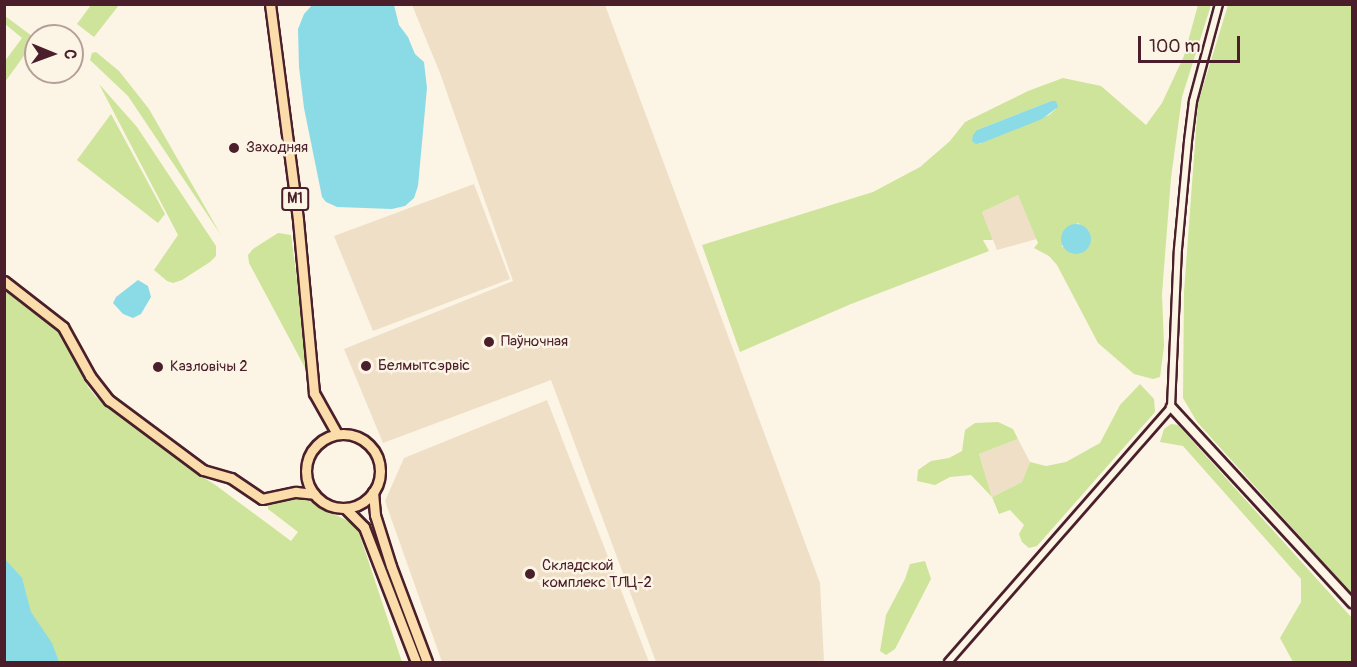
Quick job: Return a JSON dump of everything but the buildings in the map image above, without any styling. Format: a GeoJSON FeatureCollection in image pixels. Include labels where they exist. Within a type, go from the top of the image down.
{"type":"FeatureCollection","features":[{"type":"Feature","properties":{"kind":"highway","name":"М1"},"geometry":{"type":"LineString","coordinates":[[270,4],[298,220],[314,393],[337,434]]}},
{"type":"Feature","properties":{"kind":"highway"},"geometry":{"type":"LineString","coordinates":[[4,281],[63,327],[90,376],[109,400],[203,470],[231,478],[261,500],[296,492],[314,494]]}},
{"type":"Feature","properties":{"kind":"highway"},"geometry":{"type":"LineString","coordinates":[[373,492],[362,503],[345,508],[330,507],[314,494],[306,478],[308,458],[319,442],[337,434],[357,437],[373,450],[380,471],[373,492],[375,515],[387,556],[427,663]]}},
{"type":"Feature","properties":{"kind":"highway"},"geometry":{"type":"LineString","coordinates":[[345,508],[364,527],[416,663]]}},
{"type":"Feature","properties":{"kind":"street"},"geometry":{"type":"LineString","coordinates":[[948,663],[1171,407],[1178,249],[1188,141],[1193,101],[1219,4]]}},
{"type":"Feature","properties":{"kind":"street"},"geometry":{"type":"LineString","coordinates":[[1171,407],[1353,603]]}},
{"type":"Feature","properties":{"kind":"shaded area"},"geometry":{"type":"Polygon","coordinates":[[[412,5],[605,5],[820,583],[824,662],[656,662],[551,380],[383,443],[344,349],[513,281],[440,73],[412,5]]]}},
{"type":"Feature","properties":{"kind":"shaded area"},"geometry":{"type":"Polygon","coordinates":[[[474,184],[510,279],[373,331],[334,236],[474,184]]]}},
{"type":"Feature","properties":{"kind":"shaded area"},"geometry":{"type":"Polygon","coordinates":[[[1018,195],[1037,239],[997,250],[982,212],[1018,195]]]}},
{"type":"Feature","properties":{"kind":"shaded area"},"geometry":{"type":"Polygon","coordinates":[[[547,400],[649,662],[442,662],[385,501],[404,458],[547,400]]]}},
{"type":"Feature","properties":{"kind":"shaded area"},"geometry":{"type":"Polygon","coordinates":[[[1018,439],[1030,462],[1022,482],[992,497],[979,454],[1018,439]]]}},
{"type":"Feature","properties":{"kind":"green space"},"geometry":{"type":"Polygon","coordinates":[[[91,5],[119,5],[94,37],[84,29],[84,24],[77,24],[91,5]]]}},
{"type":"Feature","properties":{"kind":"green space"},"geometry":{"type":"Polygon","coordinates":[[[1198,5],[1211,5],[1182,97],[1171,178],[1162,294],[1164,346],[1160,377],[1153,379],[1134,374],[1098,343],[1057,265],[1049,256],[1034,248],[1038,243],[1018,195],[982,212],[993,240],[983,240],[989,251],[851,304],[740,352],[702,245],[873,192],[920,167],[950,141],[965,122],[1028,91],[1063,78],[1101,86],[1146,125],[1162,103],[1184,56],[1198,5]],[[1051,101],[977,130],[979,144],[1049,115],[1056,109],[1051,101]],[[1078,223],[1062,237],[1062,247],[1089,246],[1089,231],[1078,223]]]}},
{"type":"Feature","properties":{"kind":"green space"},"geometry":{"type":"Polygon","coordinates":[[[1228,5],[1352,5],[1352,594],[1197,422],[1183,398],[1184,292],[1198,103],[1228,5]]]}},
{"type":"Feature","properties":{"kind":"green space"},"geometry":{"type":"Polygon","coordinates":[[[5,16],[24,30],[24,56],[5,82],[5,61],[22,38],[5,24],[5,16]]]}},
{"type":"Feature","properties":{"kind":"green space"},"geometry":{"type":"Polygon","coordinates":[[[96,52],[119,71],[149,109],[221,235],[128,96],[90,60],[92,53],[96,52]]]}},
{"type":"Feature","properties":{"kind":"green space"},"geometry":{"type":"Polygon","coordinates":[[[99,84],[137,127],[216,246],[216,256],[210,262],[182,280],[173,283],[167,281],[154,270],[178,235],[99,84]]]}},
{"type":"Feature","properties":{"kind":"green space"},"geometry":{"type":"Polygon","coordinates":[[[111,114],[165,214],[158,223],[77,160],[111,114]]]}},
{"type":"Feature","properties":{"kind":"green space"},"geometry":{"type":"Polygon","coordinates":[[[278,233],[291,235],[310,377],[249,263],[248,255],[253,249],[278,233]]]}},
{"type":"Feature","properties":{"kind":"green space"},"geometry":{"type":"Polygon","coordinates":[[[5,289],[63,335],[88,387],[96,397],[194,472],[214,484],[291,541],[298,532],[268,509],[268,504],[292,495],[307,497],[352,523],[359,533],[402,662],[5,662],[5,289]]]}},
{"type":"Feature","properties":{"kind":"green space"},"geometry":{"type":"Polygon","coordinates":[[[1140,384],[1154,399],[1155,412],[1037,546],[1029,548],[1022,542],[1019,534],[1024,525],[1010,510],[999,514],[992,497],[1022,482],[1030,462],[1046,466],[1066,462],[1100,443],[1120,405],[1140,384]]]}},
{"type":"Feature","properties":{"kind":"green space"},"geometry":{"type":"Polygon","coordinates":[[[998,422],[1013,429],[1018,439],[979,454],[992,497],[971,475],[950,477],[935,485],[917,481],[918,470],[931,461],[949,458],[962,451],[965,430],[975,423],[998,422]]]}},
{"type":"Feature","properties":{"kind":"green space"},"geometry":{"type":"Polygon","coordinates":[[[1171,424],[1178,425],[1352,618],[1352,662],[1293,662],[1280,638],[1301,602],[1301,579],[1183,446],[1160,442],[1164,429],[1171,424]]]}},
{"type":"Feature","properties":{"kind":"green space"},"geometry":{"type":"Polygon","coordinates":[[[925,561],[931,579],[895,649],[886,655],[880,651],[886,615],[905,579],[910,564],[925,561]]]}},
{"type":"Feature","properties":{"kind":"water"},"geometry":{"type":"Polygon","coordinates":[[[313,4],[394,5],[399,25],[408,37],[415,54],[424,62],[427,88],[418,186],[414,198],[405,206],[392,209],[337,207],[326,202],[322,197],[304,108],[299,67],[298,29],[304,14],[313,4]]]}},
{"type":"Feature","properties":{"kind":"water"},"geometry":{"type":"Polygon","coordinates":[[[1056,101],[1058,107],[1042,119],[982,143],[976,144],[972,141],[977,130],[1056,101]]]}},
{"type":"Feature","properties":{"kind":"water"},"geometry":{"type":"Polygon","coordinates":[[[1076,224],[1087,228],[1091,239],[1087,250],[1076,254],[1065,250],[1061,239],[1065,228],[1076,224]]]}},
{"type":"Feature","properties":{"kind":"water"},"geometry":{"type":"Polygon","coordinates":[[[138,280],[148,286],[151,297],[141,314],[133,318],[123,314],[113,303],[116,297],[138,280]]]}},
{"type":"Feature","properties":{"kind":"water"},"geometry":{"type":"Polygon","coordinates":[[[5,559],[22,578],[31,612],[52,643],[59,662],[5,662],[5,559]]]}},
{"type":"Feature","properties":{"kind":"place","name":"Заходняя"},"geometry":{"type":"Point","coordinates":[234,148]}},
{"type":"Feature","properties":{"kind":"place","name":"Паўночная"},"geometry":{"type":"Point","coordinates":[489,342]}},
{"type":"Feature","properties":{"kind":"place","name":"Белмытсэрвіс"},"geometry":{"type":"Point","coordinates":[366,366]}},
{"type":"Feature","properties":{"kind":"place","name":"Казловічы 2"},"geometry":{"type":"Point","coordinates":[158,367]}},
{"type":"Feature","properties":{"kind":"place","name":"Складской комплекс ТЛЦ-2"},"geometry":{"type":"Point","coordinates":[530,574]}}]}
